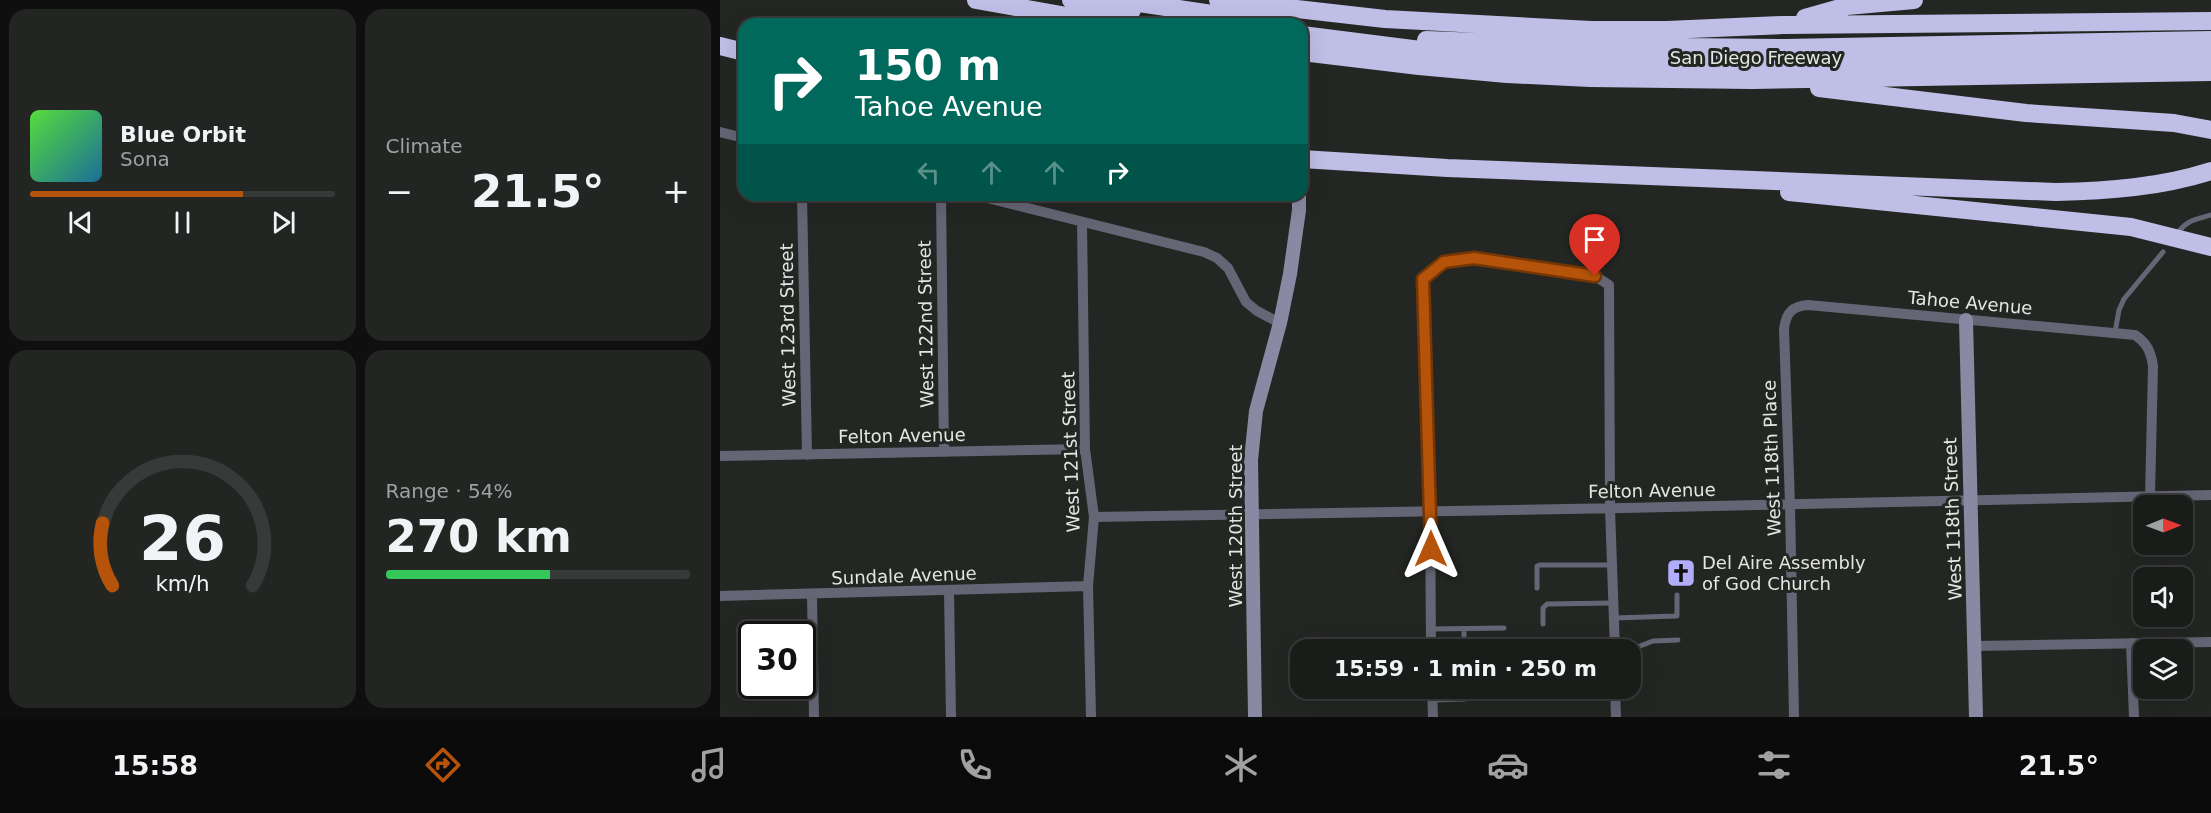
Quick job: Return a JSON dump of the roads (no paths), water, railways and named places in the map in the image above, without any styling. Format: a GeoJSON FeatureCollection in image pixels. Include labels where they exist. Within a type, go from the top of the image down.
{"type":"FeatureCollection","features":[{"type":"Feature","properties":{"kind":"highway"},"geometry":{"type":"LineString","coordinates":[[976,0],[1078,18]]}},
{"type":"Feature","properties":{"kind":"highway"},"geometry":{"type":"LineString","coordinates":[[1071,0],[1180,18]]}},
{"type":"Feature","properties":{"kind":"highway"},"geometry":{"type":"LineString","coordinates":[[1119,0],[1230,7],[1262,18]]}},
{"type":"Feature","properties":{"kind":"highway"},"geometry":{"type":"LineString","coordinates":[[1783,25],[1847,6],[1914,0]]}},
{"type":"Feature","properties":{"kind":"highway","name":"San Diego Freeway"},"geometry":{"type":"LineString","coordinates":[[1230,7],[1265,18]]}},
{"type":"Feature","properties":{"kind":"highway","name":"San Diego Freeway"},"geometry":{"type":"LineString","coordinates":[[1313,33],[1436,23],[1591,30],[1667,30],[1783,25],[2211,21]]}},
{"type":"Feature","properties":{"kind":"highway"},"geometry":{"type":"LineString","coordinates":[[1313,33],[1598,46],[1785,48],[2211,40]]}},
{"type":"Feature","properties":{"kind":"highway"},"geometry":{"type":"LineString","coordinates":[[1313,33],[1452,54],[1587,63],[1855,64],[2211,56]]}},
{"type":"Feature","properties":{"kind":"highway","name":"San Diego Freeway"},"geometry":{"type":"LineString","coordinates":[[1313,33],[1507,74],[1590,78],[1752,80],[2211,72]]}},
{"type":"Feature","properties":{"kind":"highway"},"geometry":{"type":"LineString","coordinates":[[1752,80],[2026,113],[2174,123],[2211,130]]}},
{"type":"Feature","properties":{"kind":"highway"},"geometry":{"type":"LineString","coordinates":[[1308,159],[1653,177],[2056,192],[2128,188],[2211,171]]}},
{"type":"Feature","properties":{"kind":"highway"},"geometry":{"type":"LineString","coordinates":[[1653,177],[2132,227],[2211,247]]}},
{"type":"Feature","properties":{"kind":"main road"},"geometry":{"type":"LineString","coordinates":[[1276,0],[1279,18]]}},
{"type":"Feature","properties":{"kind":"main road","name":"West 120th Street"},"geometry":{"type":"LineString","coordinates":[[1255,717],[1251,460],[1256,411],[1280,322],[1290,274],[1299,201]]}},
{"type":"Feature","properties":{"kind":"main road","name":"West 118th Street"},"geometry":{"type":"LineString","coordinates":[[1966,320],[1976,717]]}},
{"type":"Feature","properties":{"kind":"street"},"geometry":{"type":"LineString","coordinates":[[720,132],[738,136]]}},
{"type":"Feature","properties":{"kind":"street","name":"West 123rd Street"},"geometry":{"type":"LineString","coordinates":[[802,201],[807,455]]}},
{"type":"Feature","properties":{"kind":"street","name":"West 122nd Street"},"geometry":{"type":"LineString","coordinates":[[941,201],[944,452]]}},
{"type":"Feature","properties":{"kind":"street"},"geometry":{"type":"LineString","coordinates":[[999,201],[1204,252],[1217,258],[1227,268],[1246,302],[1257,311],[1280,322]]}},
{"type":"Feature","properties":{"kind":"street","name":"West 121st Street"},"geometry":{"type":"LineString","coordinates":[[1082,222],[1085,448],[1094,517],[1088,586],[1091,717]]}},
{"type":"Feature","properties":{"kind":"street"},"geometry":{"type":"LineString","coordinates":[[1431,639],[1430,510],[1423,279],[1444,262],[1474,258],[1595,276],[1609,285],[1610,508],[1614,639]]}},
{"type":"Feature","properties":{"kind":"street","name":"Tahoe Avenue"},"geometry":{"type":"LineString","coordinates":[[1792,308],[1808,305],[2134,335],[2149,349],[2153,366],[2150,495]]}},
{"type":"Feature","properties":{"kind":"street","name":"West 118th Place"},"geometry":{"type":"LineString","coordinates":[[1792,308],[1785,317],[1784,329],[1794,717]]}},
{"type":"Feature","properties":{"kind":"street","name":"Felton Avenue"},"geometry":{"type":"LineString","coordinates":[[720,456],[1085,448]]}},
{"type":"Feature","properties":{"kind":"street","name":"Felton Avenue"},"geometry":{"type":"LineString","coordinates":[[2193,495],[2211,495]]}},
{"type":"Feature","properties":{"kind":"street","name":"Felton Avenue"},"geometry":{"type":"LineString","coordinates":[[1094,517],[2133,496]]}},
{"type":"Feature","properties":{"kind":"street","name":"Sundale Avenue"},"geometry":{"type":"LineString","coordinates":[[720,596],[1088,586]]}},
{"type":"Feature","properties":{"kind":"street"},"geometry":{"type":"LineString","coordinates":[[949,591],[951,717]]}},
{"type":"Feature","properties":{"kind":"street"},"geometry":{"type":"LineString","coordinates":[[812,595],[814,717]]}},
{"type":"Feature","properties":{"kind":"street"},"geometry":{"type":"LineString","coordinates":[[1975,646],[2211,642]]}},
{"type":"Feature","properties":{"kind":"street"},"geometry":{"type":"LineString","coordinates":[[2131,643],[2134,717]]}},
{"type":"Feature","properties":{"kind":"street"},"geometry":{"type":"LineString","coordinates":[[1432,699],[1433,717]]}},
{"type":"Feature","properties":{"kind":"street"},"geometry":{"type":"LineString","coordinates":[[1615,699],[1616,717]]}},
{"type":"Feature","properties":{"kind":"lane"},"geometry":{"type":"LineString","coordinates":[[2179,231],[2185,224],[2211,215]]}},
{"type":"Feature","properties":{"kind":"lane"},"geometry":{"type":"LineString","coordinates":[[2115,332],[2119,310],[2124,299],[2163,252]]}},
{"type":"Feature","properties":{"kind":"lane"},"geometry":{"type":"LineString","coordinates":[[1538,588],[1537,566],[1540,565],[1612,565]]}},
{"type":"Feature","properties":{"kind":"lane"},"geometry":{"type":"LineString","coordinates":[[1614,618],[1677,616],[1677,595]]}},
{"type":"Feature","properties":{"kind":"lane"},"geometry":{"type":"LineString","coordinates":[[1544,624],[1543,608],[1547,604],[1614,603]]}},
{"type":"Feature","properties":{"kind":"lane"},"geometry":{"type":"LineString","coordinates":[[1431,629],[1504,628]]}},
{"type":"Feature","properties":{"kind":"lane"},"geometry":{"type":"LineString","coordinates":[[1464,629],[1464,639]]}},
{"type":"Feature","properties":{"kind":"lane"},"geometry":{"type":"LineString","coordinates":[[1641,646],[1653,641],[1678,640]]}},
{"type":"Feature","properties":{"kind":"place","name":"Del Aire Assembly of God Church"},"geometry":{"type":"Point","coordinates":[1681,573]}}]}
